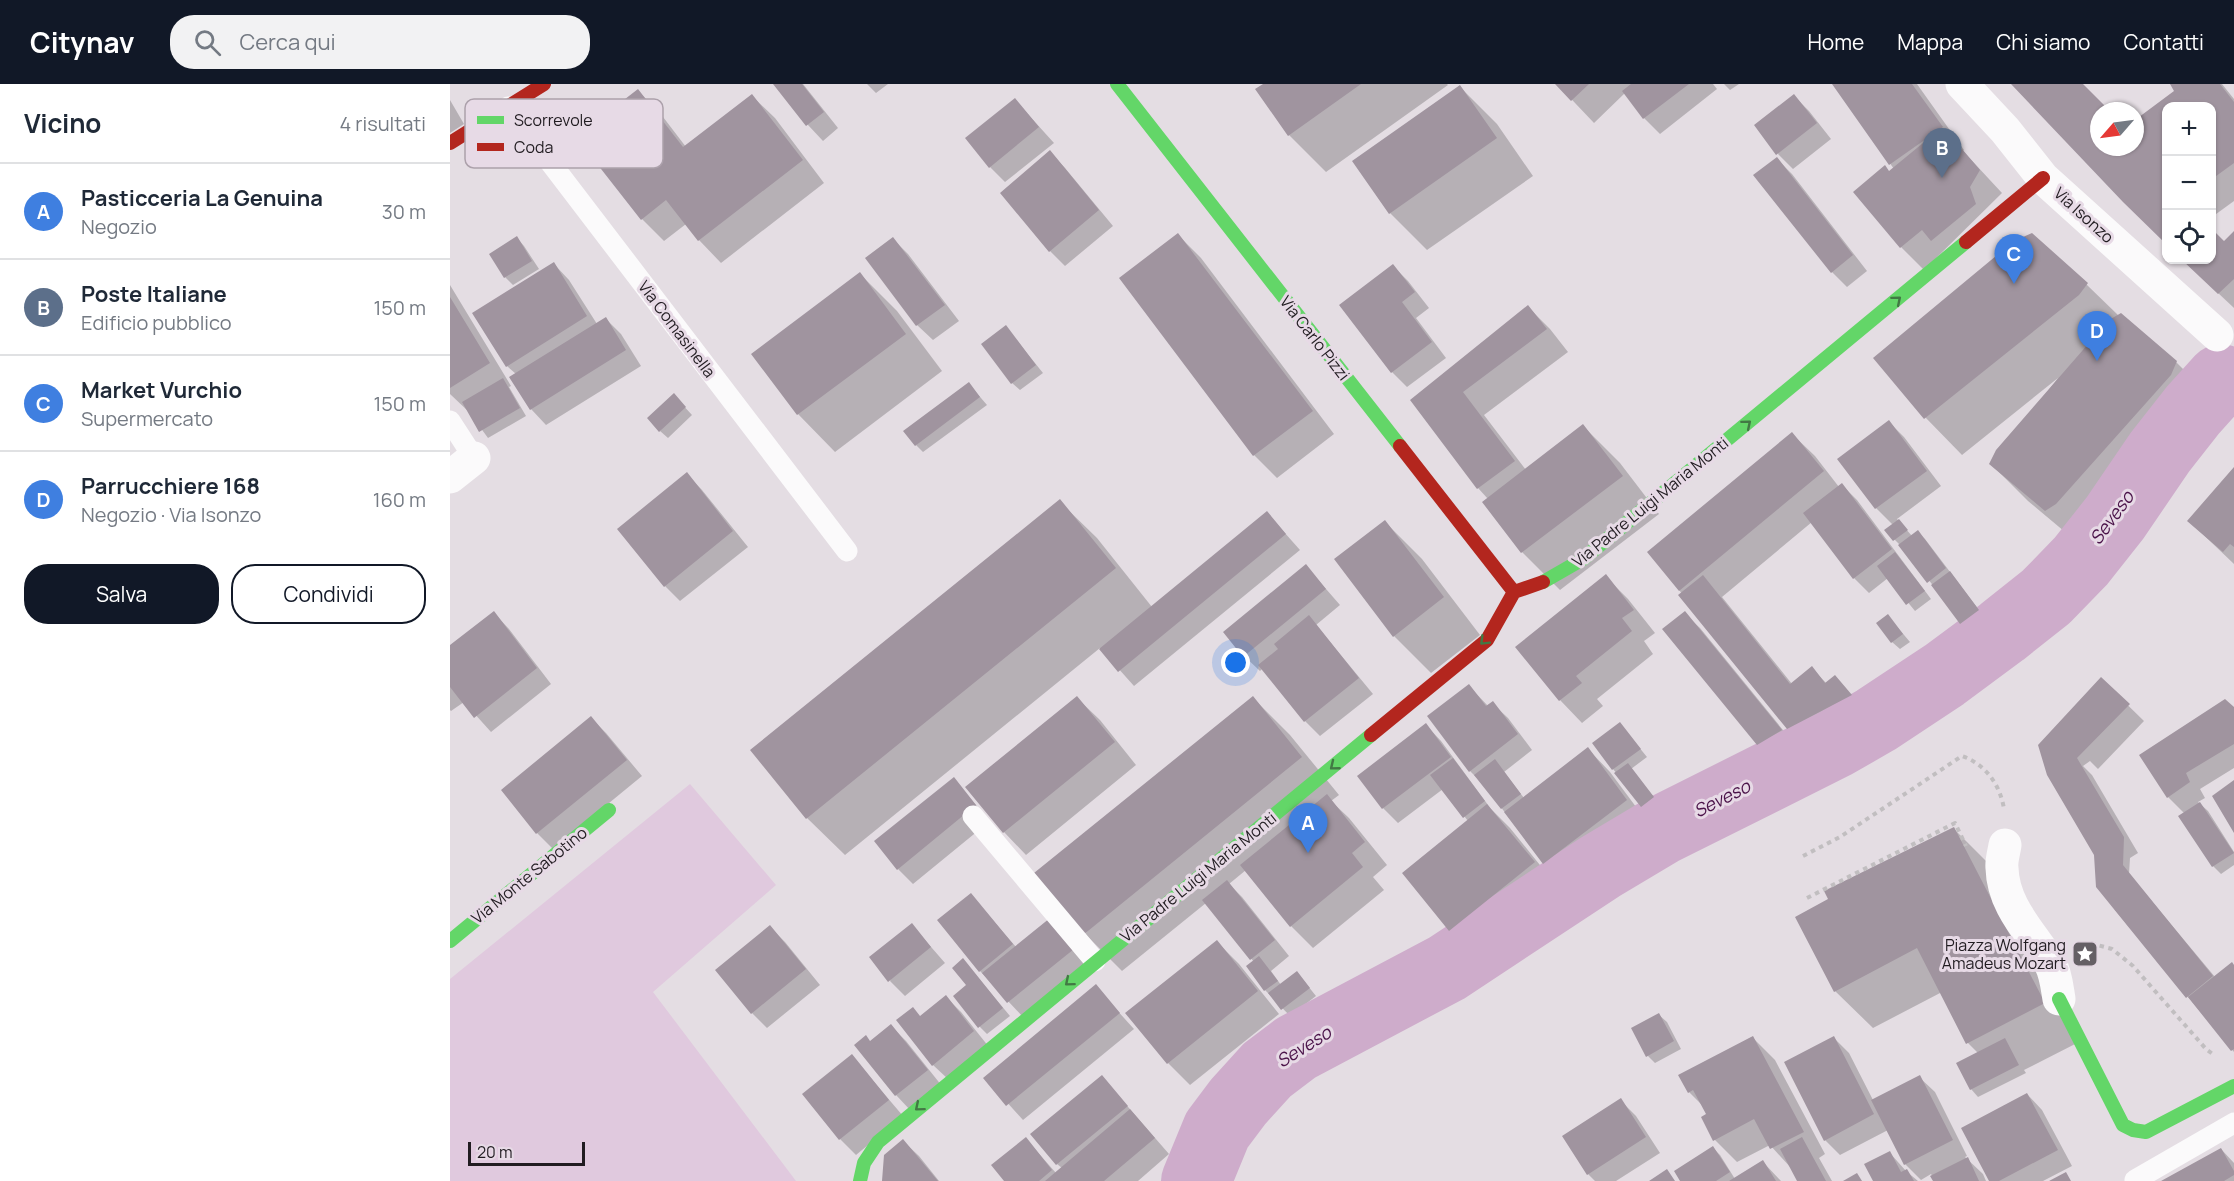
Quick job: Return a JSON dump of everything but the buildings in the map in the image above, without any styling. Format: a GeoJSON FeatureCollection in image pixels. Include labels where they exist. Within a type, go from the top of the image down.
{"type":"FeatureCollection","features":[{"type":"Feature","properties":{"kind":"street"},"geometry":{"type":"LineString","coordinates":[[521,99],[544,84]]}},
{"type":"Feature","properties":{"kind":"street","name":"Via Carlo Pizzi"},"geometry":{"type":"LineString","coordinates":[[1117,84],[1514,592]]}},
{"type":"Feature","properties":{"kind":"street","name":"Via Isonzo"},"geometry":{"type":"LineString","coordinates":[[1962,84],[2005,130],[2043,178],[2225,342]]}},
{"type":"Feature","properties":{"kind":"street"},"geometry":{"type":"LineString","coordinates":[[450,143],[465,134]]}},
{"type":"Feature","properties":{"kind":"street","name":"Via Padre Luigi Maria Monti"},"geometry":{"type":"LineString","coordinates":[[860,1181],[864,1163],[878,1142],[1095,961],[1488,640],[1514,592],[1550,580],[1583,559],[2043,178]]}},
{"type":"Feature","properties":{"kind":"street","name":"Via Monte Sabotino"},"geometry":{"type":"LineString","coordinates":[[450,941],[609,810]]}},
{"type":"Feature","properties":{"kind":"street"},"geometry":{"type":"LineString","coordinates":[[2005,845],[2001,868],[2015,914],[2050,964],[2060,999],[2123,1125],[2133,1130],[2146,1132],[2234,1086]]}},
{"type":"Feature","properties":{"kind":"lane","name":"Via Comasinella"},"geometry":{"type":"LineString","coordinates":[[555,168],[847,551]]}},
{"type":"Feature","properties":{"kind":"lane"},"geometry":{"type":"LineString","coordinates":[[450,421],[462,468]]}},
{"type":"Feature","properties":{"kind":"lane"},"geometry":{"type":"LineString","coordinates":[[973,816],[1095,961]]}},
{"type":"Feature","properties":{"kind":"lane"},"geometry":{"type":"LineString","coordinates":[[2135,1180],[2234,1123]]}},
{"type":"Feature","properties":{"kind":"path"},"geometry":{"type":"LineString","coordinates":[[1803,856],[1840,837],[1962,756],[1977,762],[1994,781],[2003,803]]}},
{"type":"Feature","properties":{"kind":"path"},"geometry":{"type":"LineString","coordinates":[[1807,898],[1955,823],[1969,851]]}},
{"type":"Feature","properties":{"kind":"path"},"geometry":{"type":"LineString","coordinates":[[2050,964],[2058,951],[2073,945],[2090,943],[2112,949],[2133,966],[2206,1049],[2220,1059]]}},
{"type":"Feature","properties":{"kind":"shaded area"},"geometry":{"type":"Polygon","coordinates":[[[690,784],[776,885],[653,992],[796,1181],[450,1181],[450,979],[690,784]]]}},
{"type":"Feature","properties":{"kind":"waterway","name":"Seveso"},"geometry":{"type":"LineString","coordinates":[[1196,1181],[1217,1130],[1238,1102],[1267,1070],[1296,1048],[1447,968],[1600,867],[1662,830],[1836,743],[1876,720],[1944,675],[2002,632],[2046,597],[2081,561],[2115,518],[2160,452],[2221,379]]}},
{"type":"Feature","properties":{"kind":"traffic: fast"},"geometry":{"type":"LineString","coordinates":[[1117,84],[1400,446]]}},
{"type":"Feature","properties":{"kind":"traffic: fast"},"geometry":{"type":"LineString","coordinates":[[1543,582],[1583,559],[1966,242]]}},
{"type":"Feature","properties":{"kind":"traffic: fast"},"geometry":{"type":"LineString","coordinates":[[860,1181],[864,1163],[878,1142],[1371,735]]}},
{"type":"Feature","properties":{"kind":"traffic: fast"},"geometry":{"type":"LineString","coordinates":[[450,941],[609,810]]}},
{"type":"Feature","properties":{"kind":"traffic: fast"},"geometry":{"type":"LineString","coordinates":[[2059,999],[2123,1125],[2133,1130],[2146,1132],[2234,1086]]}},
{"type":"Feature","properties":{"kind":"traffic: jam"},"geometry":{"type":"LineString","coordinates":[[520,99],[544,84]]}},
{"type":"Feature","properties":{"kind":"traffic: jam"},"geometry":{"type":"LineString","coordinates":[[450,143],[465,134]]}},
{"type":"Feature","properties":{"kind":"traffic: jam"},"geometry":{"type":"LineString","coordinates":[[1966,242],[2043,178]]}},
{"type":"Feature","properties":{"kind":"traffic: jam"},"geometry":{"type":"LineString","coordinates":[[1400,446],[1514,592]]}},
{"type":"Feature","properties":{"kind":"traffic: jam"},"geometry":{"type":"LineString","coordinates":[[1371,735],[1487,640],[1514,592],[1543,582]]}},
{"type":"Feature","properties":{"kind":"place","name":"Poste Italiane"},"geometry":{"type":"Point","coordinates":[1942,178]}},
{"type":"Feature","properties":{"kind":"place","name":"Market Vurchio"},"geometry":{"type":"Point","coordinates":[2014,284]}},
{"type":"Feature","properties":{"kind":"place","name":"Parrucchiere 168"},"geometry":{"type":"Point","coordinates":[2097,361]}},
{"type":"Feature","properties":{"kind":"place","name":"Pasticceria La Genuina"},"geometry":{"type":"Point","coordinates":[1308,853]}},
{"type":"Feature","properties":{"kind":"place","name":"Piazza Wolfgang Amadeus Mozart"},"geometry":{"type":"Point","coordinates":[2085,954]}}]}
